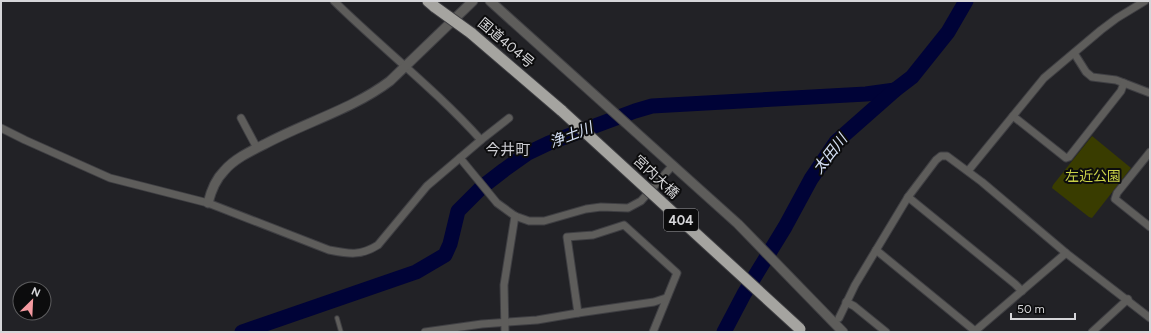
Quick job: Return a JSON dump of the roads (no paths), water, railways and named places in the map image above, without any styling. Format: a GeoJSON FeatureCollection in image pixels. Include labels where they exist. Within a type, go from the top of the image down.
{"type":"FeatureCollection","features":[{"type":"Feature","properties":{"kind":"highway","name":"国道404号"},"geometry":{"type":"LineString","coordinates":[[432,4],[471,33],[562,111]]}},
{"type":"Feature","properties":{"kind":"highway","name":"宮内大橋"},"geometry":{"type":"LineString","coordinates":[[562,111],[801,331]]}},
{"type":"Feature","properties":{"kind":"street"},"geometry":{"type":"LineString","coordinates":[[334,1],[457,114],[481,140]]}},
{"type":"Feature","properties":{"kind":"street"},"geometry":{"type":"LineString","coordinates":[[208,203],[214,184],[224,170],[233,162],[288,132],[359,101],[379,90],[473,1]]}},
{"type":"Feature","properties":{"kind":"street"},"geometry":{"type":"LineString","coordinates":[[490,1],[738,224],[843,332]]}},
{"type":"Feature","properties":{"kind":"street"},"geometry":{"type":"LineString","coordinates":[[968,171],[1044,78],[1117,18],[1145,1]]}},
{"type":"Feature","properties":{"kind":"street"},"geometry":{"type":"LineString","coordinates":[[1074,53],[1086,72],[1092,77],[1116,80],[1150,93]]}},
{"type":"Feature","properties":{"kind":"street"},"geometry":{"type":"LineString","coordinates":[[1013,116],[1066,158],[1069,157],[1122,91],[1124,83]]}},
{"type":"Feature","properties":{"kind":"street"},"geometry":{"type":"LineString","coordinates":[[241,118],[257,148]]}},
{"type":"Feature","properties":{"kind":"street"},"geometry":{"type":"LineString","coordinates":[[1,128],[110,178],[208,203],[329,250],[349,254],[370,250],[378,244],[427,186],[509,118]]}},
{"type":"Feature","properties":{"kind":"street"},"geometry":{"type":"LineString","coordinates":[[1150,152],[1117,193],[1115,199],[1150,227]]}},
{"type":"Feature","properties":{"kind":"street"},"geometry":{"type":"LineString","coordinates":[[839,318],[855,285],[908,197],[936,160],[941,156],[951,158],[968,171],[1066,253],[1128,299],[1150,318]]}},
{"type":"Feature","properties":{"kind":"street"},"geometry":{"type":"LineString","coordinates":[[460,158],[497,203],[515,216],[529,221],[544,222],[586,209],[601,207],[628,208],[641,201],[673,165]]}},
{"type":"Feature","properties":{"kind":"street"},"geometry":{"type":"LineString","coordinates":[[908,197],[1022,291]]}},
{"type":"Feature","properties":{"kind":"street"},"geometry":{"type":"LineString","coordinates":[[505,332],[504,285],[515,216]]}},
{"type":"Feature","properties":{"kind":"street"},"geometry":{"type":"LineString","coordinates":[[578,313],[567,237],[593,235],[624,225],[677,273],[653,332]]}},
{"type":"Feature","properties":{"kind":"street"},"geometry":{"type":"LineString","coordinates":[[876,250],[975,332],[1066,253]]}},
{"type":"Feature","properties":{"kind":"street"},"geometry":{"type":"LineString","coordinates":[[425,332],[504,322],[537,320],[654,302],[666,298]]}},
{"type":"Feature","properties":{"kind":"street"},"geometry":{"type":"LineString","coordinates":[[1092,332],[1128,299]]}},
{"type":"Feature","properties":{"kind":"street"},"geometry":{"type":"LineString","coordinates":[[846,302],[886,332]]}},
{"type":"Feature","properties":{"kind":"lane"},"geometry":{"type":"LineString","coordinates":[[337,318],[341,332]]}},
{"type":"Feature","properties":{"kind":"waterway","name":"太田川"},"geometry":{"type":"LineString","coordinates":[[724,332],[744,294],[785,227],[811,179],[836,142],[912,77],[948,32],[966,1]]}},
{"type":"Feature","properties":{"kind":"waterway","name":"浄土川"},"geometry":{"type":"LineString","coordinates":[[242,332],[416,272],[445,255],[450,244],[458,211],[482,187],[504,170],[528,153],[549,143],[635,111],[652,106],[866,94],[895,90]]}},
{"type":"Feature","properties":{"kind":"district","name":"今井町"},"geometry":{"type":"Point","coordinates":[508,150]}},
{"type":"Feature","properties":{"kind":"park label","name":"左近公園"},"geometry":{"type":"Point","coordinates":[1093,176]}}]}
